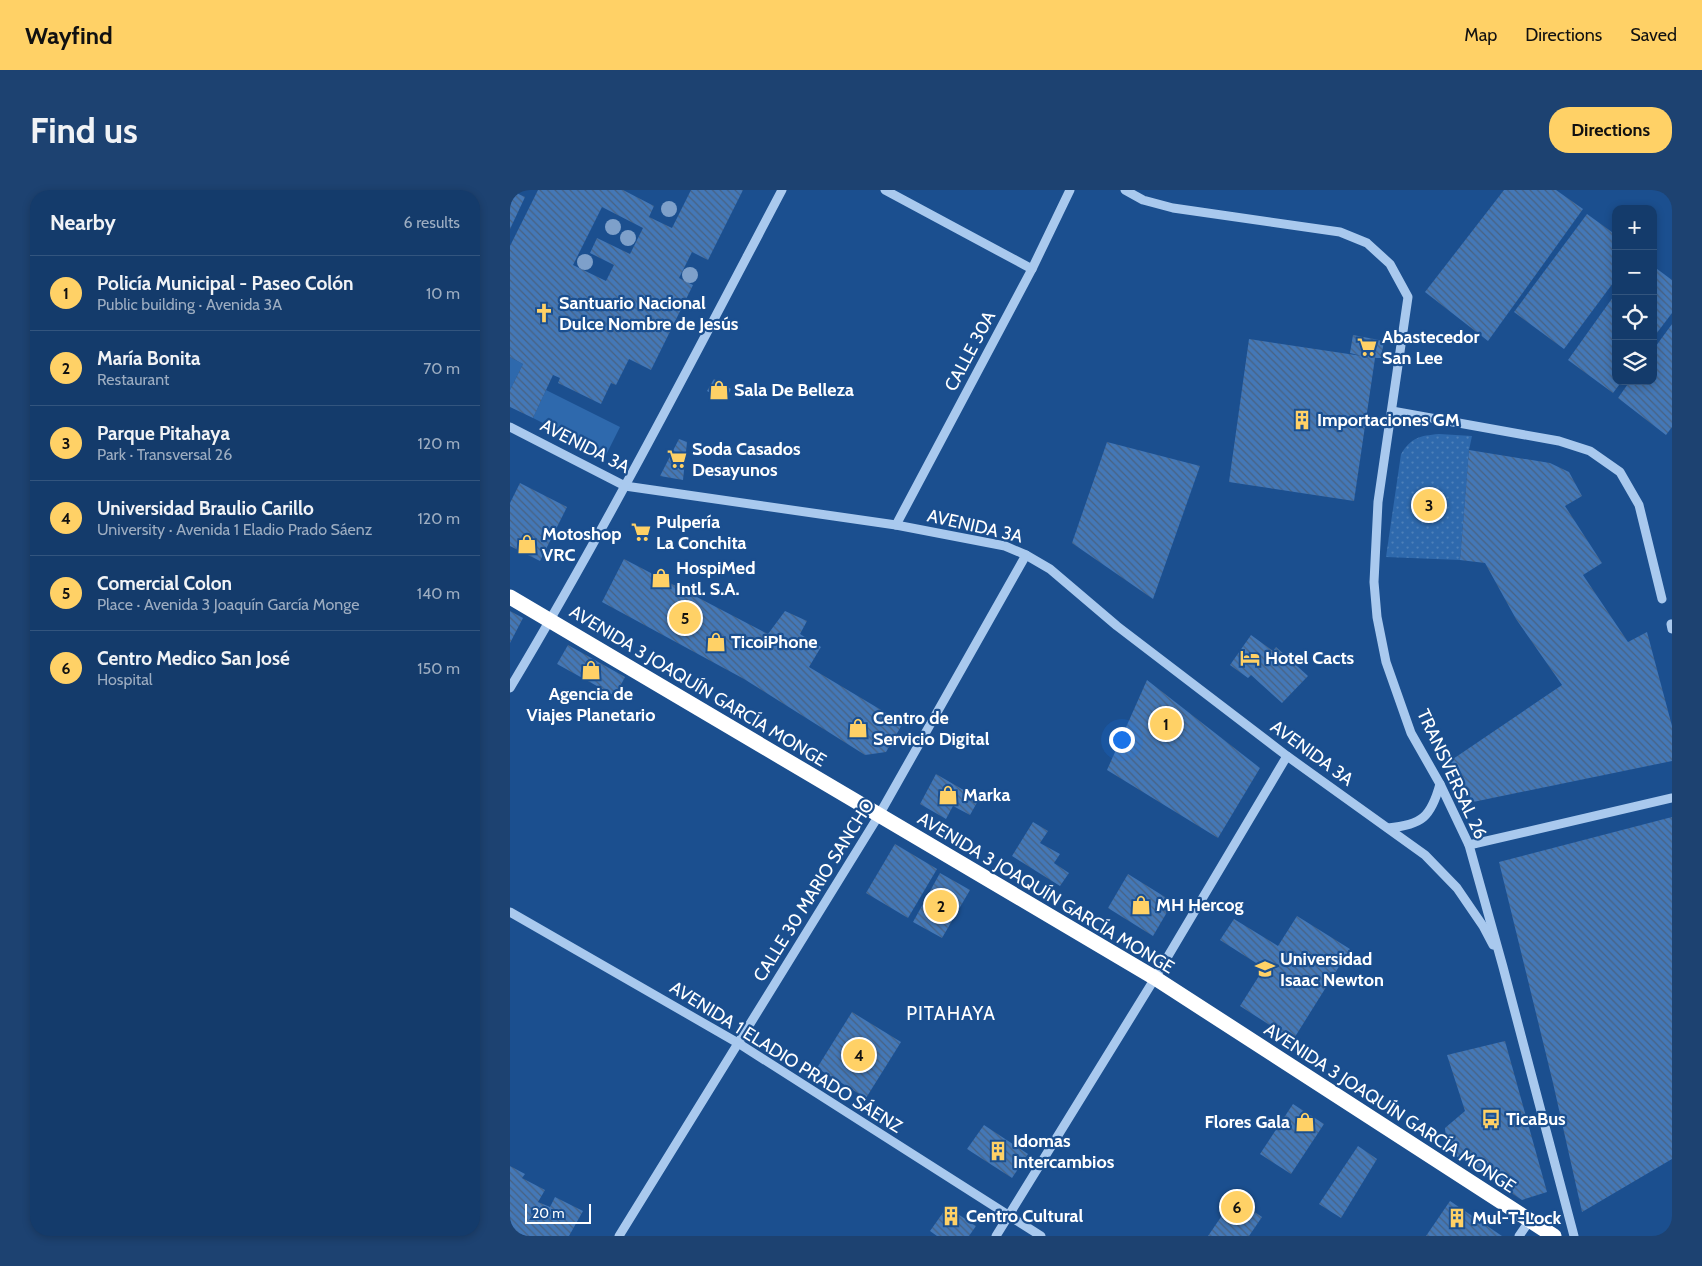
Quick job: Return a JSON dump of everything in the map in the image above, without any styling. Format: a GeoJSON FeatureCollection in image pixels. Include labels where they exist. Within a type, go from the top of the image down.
{"type":"FeatureCollection","features":[{"type":"Feature","properties":{"kind":"highway","name":"AVENIDA 3 JOAQUÍN GARCÍA MONGE"},"geometry":{"type":"LineString","coordinates":[[510,597],[1155,978],[1554,1236]]}},
{"type":"Feature","properties":{"kind":"street"},"geometry":{"type":"LineString","coordinates":[[510,688],[551,620],[625,486],[782,190]]}},
{"type":"Feature","properties":{"kind":"street"},"geometry":{"type":"LineString","coordinates":[[885,190],[1032,269]]}},
{"type":"Feature","properties":{"kind":"street","name":"CALLE 30A"},"geometry":{"type":"LineString","coordinates":[[896,525],[1032,269],[1070,190]]}},
{"type":"Feature","properties":{"kind":"street","name":"TRANSVERSAL 26"},"geometry":{"type":"LineString","coordinates":[[1126,190],[1143,200],[1173,208],[1340,232],[1367,243],[1390,264],[1408,297],[1378,502],[1374,582],[1377,617],[1386,662],[1411,733],[1440,784],[1469,845],[1574,1236]]}},
{"type":"Feature","properties":{"kind":"street"},"geometry":{"type":"LineString","coordinates":[[1392,411],[1559,441],[1590,451],[1620,472],[1639,505],[1662,599]]}},
{"type":"Feature","properties":{"kind":"street","name":"AVENIDA 3A"},"geometry":{"type":"LineString","coordinates":[[510,427],[625,486],[896,525],[1005,546],[1026,555],[1050,569],[1117,626],[1287,756],[1425,855],[1457,888],[1483,926],[1503,967]]}},
{"type":"Feature","properties":{"kind":"street","name":"CALLE 30 MARIO SANCHO"},"geometry":{"type":"LineString","coordinates":[[619,1236],[879,815],[1026,555]]}},
{"type":"Feature","properties":{"kind":"street"},"geometry":{"type":"LineString","coordinates":[[996,1236],[1155,978],[1287,756]]}},
{"type":"Feature","properties":{"kind":"street"},"geometry":{"type":"LineString","coordinates":[[1388,828],[1407,827],[1423,818],[1435,803],[1440,784]]}},
{"type":"Feature","properties":{"kind":"street"},"geometry":{"type":"LineString","coordinates":[[1469,845],[1672,798]]}},
{"type":"Feature","properties":{"kind":"street","name":"AVENIDA 1 ELADIO PRADO SÁENZ"},"geometry":{"type":"LineString","coordinates":[[510,912],[738,1043],[1041,1236]]}},
{"type":"Feature","properties":{"kind":"street"},"geometry":{"type":"LineString","coordinates":[[1520,1236],[1530,1220]]}},
{"type":"Feature","properties":{"kind":"shaded area"},"geometry":{"type":"Polygon","coordinates":[[[510,357],[523,364],[510,390],[510,357]]]}},
{"type":"Feature","properties":{"kind":"shaded area"},"geometry":{"type":"Polygon","coordinates":[[[546,390],[620,427],[606,455],[533,418],[546,390]]]}},
{"type":"Feature","properties":{"kind":"shaded area"},"geometry":{"type":"Polygon","coordinates":[[[1439,434],[1472,436],[1469,450],[1460,560],[1386,557],[1401,454],[1417,438],[1439,434]]]}},
{"type":"Feature","properties":{"kind":"building"},"geometry":{"type":"Polygon","coordinates":[[[510,190],[525,197],[510,229],[510,190]]]}},
{"type":"Feature","properties":{"kind":"building"},"geometry":{"type":"Polygon","coordinates":[[[538,190],[623,190],[654,206],[649,217],[672,228],[691,190],[743,190],[708,260],[692,252],[679,278],[693,285],[651,370],[629,359],[616,385],[611,383],[601,404],[558,383],[560,378],[553,375],[533,418],[510,407],[510,390],[523,364],[510,357],[510,246],[538,190]],[[602,207],[573,265],[606,281],[614,265],[590,253],[597,238],[630,254],[643,228],[602,207]]]}},
{"type":"Feature","properties":{"kind":"building"},"geometry":{"type":"Polygon","coordinates":[[[1504,190],[1556,190],[1583,209],[1488,341],[1425,292],[1504,190]]]}},
{"type":"Feature","properties":{"kind":"building"},"geometry":{"type":"Polygon","coordinates":[[[1587,214],[1612,232],[1612,284],[1564,349],[1514,312],[1587,214]]]}},
{"type":"Feature","properties":{"kind":"building"},"geometry":{"type":"Polygon","coordinates":[[[1657,269],[1672,280],[1672,313],[1657,333],[1657,269]]]}},
{"type":"Feature","properties":{"kind":"building"},"geometry":{"type":"Polygon","coordinates":[[[1612,299],[1612,385],[1619,385],[1613,393],[1568,360],[1612,299]]]}},
{"type":"Feature","properties":{"kind":"building"},"geometry":{"type":"Polygon","coordinates":[[[1672,324],[1672,427],[1666,435],[1618,398],[1627,385],[1657,385],[1657,345],[1672,324]]]}},
{"type":"Feature","properties":{"kind":"building","name":"Importaciones GM"},"geometry":{"type":"Polygon","coordinates":[[[1353,335],[1384,341],[1381,358],[1375,358],[1354,501],[1229,482],[1249,339],[1362,356],[1350,353],[1353,335]]]}},
{"type":"Feature","properties":{"kind":"building","name":"Sala De Belleza"},"geometry":{"type":"Polygon","coordinates":[[[714,379],[731,389],[725,401],[707,391],[714,379]]]}},
{"type":"Feature","properties":{"kind":"building","name":"Soda Casados Desayunos"},"geometry":{"type":"Polygon","coordinates":[[[679,439],[687,442],[683,480],[660,476],[679,439]]]}},
{"type":"Feature","properties":{"kind":"building"},"geometry":{"type":"Polygon","coordinates":[[[1107,442],[1200,466],[1153,599],[1072,543],[1107,442]]]}},
{"type":"Feature","properties":{"kind":"building"},"geometry":{"type":"Polygon","coordinates":[[[1469,450],[1550,463],[1569,472],[1582,496],[1565,506],[1602,563],[1583,575],[1628,642],[1647,632],[1672,726],[1672,761],[1473,802],[1450,761],[1562,685],[1516,619],[1485,563],[1460,560],[1469,450]]]}},
{"type":"Feature","properties":{"kind":"building"},"geometry":{"type":"Polygon","coordinates":[[[520,483],[567,507],[540,561],[510,546],[510,503],[520,483]]]}},
{"type":"Feature","properties":{"kind":"building"},"geometry":{"type":"Polygon","coordinates":[[[624,559],[768,634],[785,611],[807,621],[800,634],[821,647],[809,667],[903,723],[886,752],[865,755],[744,679],[602,602],[624,559]]]}},
{"type":"Feature","properties":{"kind":"building"},"geometry":{"type":"Polygon","coordinates":[[[510,611],[523,618],[510,643],[510,611]]]}},
{"type":"Feature","properties":{"kind":"building"},"geometry":{"type":"Polygon","coordinates":[[[1251,635],[1273,651],[1276,647],[1308,676],[1282,703],[1251,675],[1248,678],[1230,665],[1251,635]]]}},
{"type":"Feature","properties":{"kind":"building","name":"Agencia de Viajes Planetario"},"geometry":{"type":"Polygon","coordinates":[[[568,645],[625,677],[615,696],[557,664],[568,645]]]}},
{"type":"Feature","properties":{"kind":"building"},"geometry":{"type":"Polygon","coordinates":[[[1147,680],[1260,768],[1218,838],[1107,770],[1147,680]]]}},
{"type":"Feature","properties":{"kind":"building","name":"Marka"},"geometry":{"type":"Polygon","coordinates":[[[936,774],[979,799],[970,815],[953,806],[946,819],[920,804],[936,774]]]}},
{"type":"Feature","properties":{"kind":"building"},"geometry":{"type":"Polygon","coordinates":[[[1672,817],[1672,1159],[1582,1212],[1553,1083],[1499,862],[1672,817]]]}},
{"type":"Feature","properties":{"kind":"building"},"geometry":{"type":"Polygon","coordinates":[[[1033,822],[1048,831],[1040,843],[1060,854],[1054,863],[1069,873],[1060,886],[1012,856],[1033,822]]]}},
{"type":"Feature","properties":{"kind":"building"},"geometry":{"type":"Polygon","coordinates":[[[895,844],[937,869],[908,918],[866,893],[895,844]]]}},
{"type":"Feature","properties":{"kind":"building"},"geometry":{"type":"Polygon","coordinates":[[[940,873],[970,890],[942,938],[913,922],[940,873]]]}},
{"type":"Feature","properties":{"kind":"building","name":"MH Hercog"},"geometry":{"type":"Polygon","coordinates":[[[1128,874],[1173,902],[1153,936],[1108,908],[1128,874]]]}},
{"type":"Feature","properties":{"kind":"building"},"geometry":{"type":"Polygon","coordinates":[[[1297,916],[1350,949],[1293,1040],[1240,1006],[1264,968],[1220,940],[1234,919],[1278,946],[1297,916]]]}},
{"type":"Feature","properties":{"kind":"building"},"geometry":{"type":"Polygon","coordinates":[[[852,1012],[901,1042],[866,1098],[817,1068],[852,1012]]]}},
{"type":"Feature","properties":{"kind":"building","name":"TicaBus"},"geometry":{"type":"Polygon","coordinates":[[[1505,1041],[1547,1192],[1522,1200],[1447,1150],[1445,1128],[1465,1111],[1447,1055],[1505,1041]]]}},
{"type":"Feature","properties":{"kind":"building"},"geometry":{"type":"Polygon","coordinates":[[[1293,1104],[1324,1124],[1291,1174],[1260,1154],[1293,1104]]]}},
{"type":"Feature","properties":{"kind":"building","name":"Idomas Intercambios"},"geometry":{"type":"Polygon","coordinates":[[[984,1125],[1028,1154],[1012,1178],[967,1149],[984,1125]]]}},
{"type":"Feature","properties":{"kind":"building"},"geometry":{"type":"Polygon","coordinates":[[[1358,1146],[1377,1159],[1341,1218],[1319,1204],[1358,1146]]]}},
{"type":"Feature","properties":{"kind":"building"},"geometry":{"type":"Polygon","coordinates":[[[510,1166],[525,1174],[522,1178],[545,1190],[538,1202],[550,1207],[555,1197],[583,1211],[569,1236],[510,1236],[510,1166]]]}},
{"type":"Feature","properties":{"kind":"building"},"geometry":{"type":"Polygon","coordinates":[[[1234,1198],[1262,1217],[1249,1236],[1208,1236],[1234,1198]]]}},
{"type":"Feature","properties":{"kind":"building","name":"Mul-T-Lock"},"geometry":{"type":"Polygon","coordinates":[[[1450,1201],[1502,1236],[1426,1236],[1450,1201]]]}},
{"type":"Feature","properties":{"kind":"building","name":"Centro Cultural"},"geometry":{"type":"Polygon","coordinates":[[[947,1207],[976,1226],[969,1236],[937,1236],[930,1231],[947,1207]]]}},
{"type":"Feature","properties":{"kind":"place","name":"Santuario Nacional Dulce Nombre de Jesús"},"geometry":{"type":"Point","coordinates":[544,313]}},
{"type":"Feature","properties":{"kind":"place","name":"Abastecedor San Lee"},"geometry":{"type":"Point","coordinates":[1367,347]}},
{"type":"Feature","properties":{"kind":"place","name":"Sala De Belleza"},"geometry":{"type":"Point","coordinates":[719,390]}},
{"type":"Feature","properties":{"kind":"place","name":"Importaciones GM"},"geometry":{"type":"Point","coordinates":[1302,420]}},
{"type":"Feature","properties":{"kind":"place","name":"Soda Casados Desayunos"},"geometry":{"type":"Point","coordinates":[677,459]}},
{"type":"Feature","properties":{"kind":"place","name":"Parque Pitahaya"},"geometry":{"type":"Point","coordinates":[1429,505]}},
{"type":"Feature","properties":{"kind":"place","name":"Pulpería La Conchita"},"geometry":{"type":"Point","coordinates":[641,532]}},
{"type":"Feature","properties":{"kind":"place","name":"Motoshop VRC"},"geometry":{"type":"Point","coordinates":[527,544]}},
{"type":"Feature","properties":{"kind":"place","name":"HospiMed Intl. S.A."},"geometry":{"type":"Point","coordinates":[661,578]}},
{"type":"Feature","properties":{"kind":"place","name":"Comercial Colon"},"geometry":{"type":"Point","coordinates":[685,618]}},
{"type":"Feature","properties":{"kind":"place","name":"TicoiPhone"},"geometry":{"type":"Point","coordinates":[716,642]}},
{"type":"Feature","properties":{"kind":"place","name":"Hotel Cacts"},"geometry":{"type":"Point","coordinates":[1250,658]}},
{"type":"Feature","properties":{"kind":"place","name":"Agencia de Viajes Planetario"},"geometry":{"type":"Point","coordinates":[591,670]}},
{"type":"Feature","properties":{"kind":"place","name":"Policía Municipal - Paseo Colón"},"geometry":{"type":"Point","coordinates":[1166,724]}},
{"type":"Feature","properties":{"kind":"place","name":"Centro de Servicio Digital"},"geometry":{"type":"Point","coordinates":[858,728]}},
{"type":"Feature","properties":{"kind":"place","name":"Marka"},"geometry":{"type":"Point","coordinates":[948,795]}},
{"type":"Feature","properties":{"kind":"place","name":"MH Hercog"},"geometry":{"type":"Point","coordinates":[1141,905]}},
{"type":"Feature","properties":{"kind":"place","name":"María Bonita"},"geometry":{"type":"Point","coordinates":[941,906]}},
{"type":"Feature","properties":{"kind":"place","name":"Universidad Isaac Newton"},"geometry":{"type":"Point","coordinates":[1265,969]}},
{"type":"Feature","properties":{"kind":"place","name":"Universidad Braulio Carillo"},"geometry":{"type":"Point","coordinates":[859,1055]}},
{"type":"Feature","properties":{"kind":"place","name":"TicaBus"},"geometry":{"type":"Point","coordinates":[1491,1119]}},
{"type":"Feature","properties":{"kind":"place","name":"Flores Gala"},"geometry":{"type":"Point","coordinates":[1305,1122]}},
{"type":"Feature","properties":{"kind":"place","name":"Idomas Intercambios"},"geometry":{"type":"Point","coordinates":[998,1151]}},
{"type":"Feature","properties":{"kind":"place","name":"Centro Medico San José"},"geometry":{"type":"Point","coordinates":[1237,1207]}},
{"type":"Feature","properties":{"kind":"place","name":"Centro Cultural"},"geometry":{"type":"Point","coordinates":[951,1216]}},
{"type":"Feature","properties":{"kind":"place","name":"Mul-T-Lock"},"geometry":{"type":"Point","coordinates":[1457,1218]}},
{"type":"Feature","properties":{"kind":"district","name":"PITAHAYA"},"geometry":{"type":"Point","coordinates":[951,1013]}}]}
